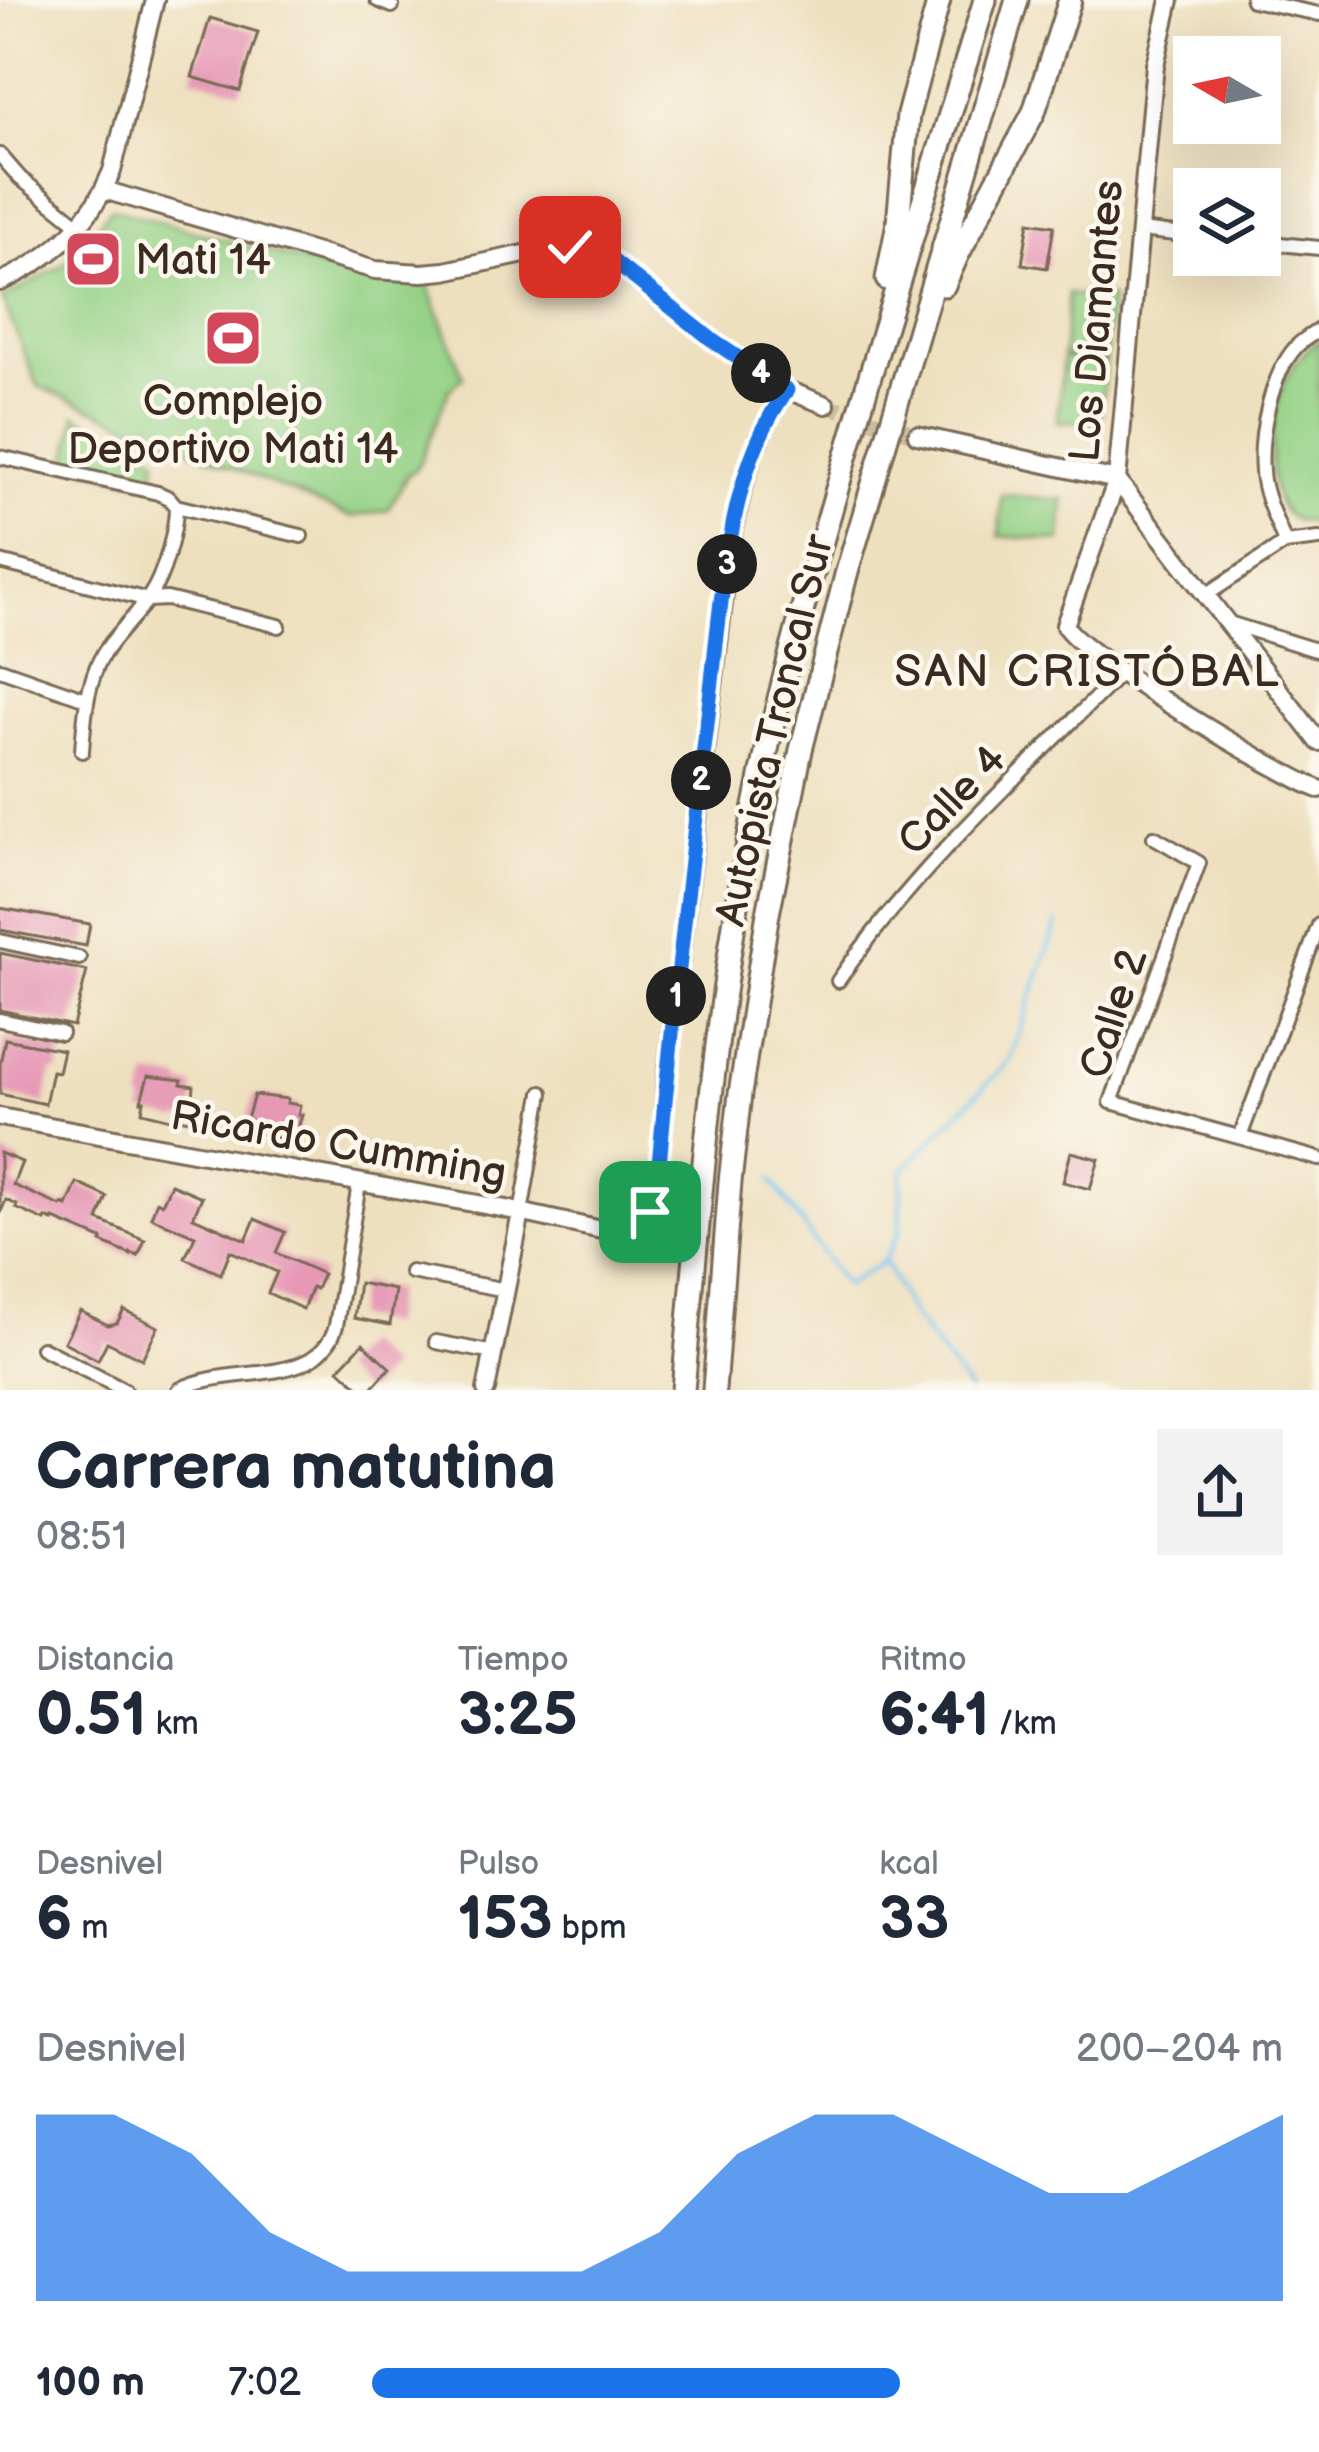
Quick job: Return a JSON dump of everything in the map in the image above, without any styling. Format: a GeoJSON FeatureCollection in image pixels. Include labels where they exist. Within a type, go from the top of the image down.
{"type":"FeatureCollection","features":[{"type":"Feature","properties":{"kind":"highway","name":"Autopista Troncal Sur"},"geometry":{"type":"LineString","coordinates":[[853,432],[892,258],[908,115],[939,0]]}},
{"type":"Feature","properties":{"kind":"highway","name":"Autopista Troncal Sur"},"geometry":{"type":"LineString","coordinates":[[683,1390],[709,1096],[745,855],[790,654],[985,0]]}},
{"type":"Feature","properties":{"kind":"highway","name":"Autopista Troncal Sur"},"geometry":{"type":"LineString","coordinates":[[714,1390],[735,1138],[753,1006],[821,666],[1017,0]]}},
{"type":"Feature","properties":{"kind":"highway","name":"Autopista Troncal Sur"},"geometry":{"type":"LineString","coordinates":[[903,380],[958,254],[1034,112],[1070,0]]}},
{"type":"Feature","properties":{"kind":"main road"},"geometry":{"type":"LineString","coordinates":[[0,282],[56,250],[104,190],[155,0]]}},
{"type":"Feature","properties":{"kind":"main road","name":"Los Diamantes"},"geometry":{"type":"LineString","coordinates":[[1170,0],[1155,65],[1117,480],[1065,626],[1070,635],[1121,673],[1285,774],[1319,789]]}},
{"type":"Feature","properties":{"kind":"main road"},"geometry":{"type":"LineString","coordinates":[[104,190],[375,270],[445,271],[556,247],[593,252],[613,261],[716,343],[787,390],[826,405]]}},
{"type":"Feature","properties":{"kind":"main road","name":"Ricardo Cumming"},"geometry":{"type":"LineString","coordinates":[[0,1117],[622,1233],[642,1224],[659,1165],[730,544],[752,458],[787,390]]}},
{"type":"Feature","properties":{"kind":"main road"},"geometry":{"type":"LineString","coordinates":[[917,434],[1117,480],[1319,742]]}},
{"type":"Feature","properties":{"kind":"main road"},"geometry":{"type":"LineString","coordinates":[[486,1390],[521,1213]]}},
{"type":"Feature","properties":{"kind":"street"},"geometry":{"type":"LineString","coordinates":[[377,0],[392,6]]}},
{"type":"Feature","properties":{"kind":"street"},"geometry":{"type":"LineString","coordinates":[[1252,0],[1319,14]]}},
{"type":"Feature","properties":{"kind":"street"},"geometry":{"type":"LineString","coordinates":[[0,154],[20,178],[79,226]]}},
{"type":"Feature","properties":{"kind":"street"},"geometry":{"type":"LineString","coordinates":[[1139,230],[1173,234]]}},
{"type":"Feature","properties":{"kind":"street"},"geometry":{"type":"LineString","coordinates":[[1281,244],[1319,248]]}},
{"type":"Feature","properties":{"kind":"street"},"geometry":{"type":"LineString","coordinates":[[1286,543],[1262,473],[1265,424],[1286,360],[1299,343],[1319,330]]}},
{"type":"Feature","properties":{"kind":"street"},"geometry":{"type":"LineString","coordinates":[[0,457],[158,493],[176,506],[301,536]]}},
{"type":"Feature","properties":{"kind":"street"},"geometry":{"type":"LineString","coordinates":[[82,751],[86,699],[98,666],[159,581],[176,506]]}},
{"type":"Feature","properties":{"kind":"street"},"geometry":{"type":"LineString","coordinates":[[1206,595],[1286,543],[1319,539]]}},
{"type":"Feature","properties":{"kind":"street"},"geometry":{"type":"LineString","coordinates":[[0,562],[148,600],[167,599],[279,626]]}},
{"type":"Feature","properties":{"kind":"street"},"geometry":{"type":"LineString","coordinates":[[1229,623],[1319,651]]}},
{"type":"Feature","properties":{"kind":"street"},"geometry":{"type":"LineString","coordinates":[[0,669],[86,699]]}},
{"type":"Feature","properties":{"kind":"street","name":"Calle 4"},"geometry":{"type":"LineString","coordinates":[[838,981],[876,927],[925,871],[1121,673]]}},
{"type":"Feature","properties":{"kind":"street","name":"Calle 2"},"geometry":{"type":"LineString","coordinates":[[1154,837],[1199,863],[1111,1102],[1319,1159]]}},
{"type":"Feature","properties":{"kind":"street"},"geometry":{"type":"LineString","coordinates":[[1240,1137],[1319,925]]}},
{"type":"Feature","properties":{"kind":"street"},"geometry":{"type":"LineString","coordinates":[[0,941],[79,958]]}},
{"type":"Feature","properties":{"kind":"street"},"geometry":{"type":"LineString","coordinates":[[0,1021],[61,1033]]}},
{"type":"Feature","properties":{"kind":"street"},"geometry":{"type":"LineString","coordinates":[[521,1213],[542,1093]]}},
{"type":"Feature","properties":{"kind":"street"},"geometry":{"type":"LineString","coordinates":[[181,1389],[205,1381],[297,1371],[326,1350],[336,1326],[359,1184]]}},
{"type":"Feature","properties":{"kind":"street"},"geometry":{"type":"LineString","coordinates":[[411,1272],[506,1290]]}},
{"type":"Feature","properties":{"kind":"street"},"geometry":{"type":"LineString","coordinates":[[436,1342],[494,1353]]}},
{"type":"Feature","properties":{"kind":"street"},"geometry":{"type":"LineString","coordinates":[[42,1348],[124,1390]]}},
{"type":"Feature","properties":{"kind":"green space","name":"Complejo Deportivo Mati 14"},"geometry":{"type":"Polygon","coordinates":[[[111,208],[366,279],[428,285],[463,377],[449,390],[420,462],[388,510],[351,517],[38,386],[2,299],[61,266],[111,208]]]}},
{"type":"Feature","properties":{"kind":"green space"},"geometry":{"type":"Polygon","coordinates":[[[1068,294],[1111,298],[1106,360],[1063,356],[1068,294]]]}},
{"type":"Feature","properties":{"kind":"green space"},"geometry":{"type":"Polygon","coordinates":[[[1319,339],[1319,523],[1291,518],[1281,508],[1271,454],[1284,383],[1319,339]]]}},
{"type":"Feature","properties":{"kind":"green space"},"geometry":{"type":"Polygon","coordinates":[[[1063,358],[1106,362],[1100,425],[1057,421],[1063,358]]]}},
{"type":"Feature","properties":{"kind":"green space"},"geometry":{"type":"Polygon","coordinates":[[[76,415],[157,457],[154,485],[67,464],[76,415]]]}},
{"type":"Feature","properties":{"kind":"green space"},"geometry":{"type":"Polygon","coordinates":[[[1002,495],[1064,500],[1061,541],[999,536],[1002,495]]]}},
{"type":"Feature","properties":{"kind":"building"},"geometry":{"type":"Polygon","coordinates":[[[210,18],[258,32],[240,91],[192,77],[210,18]]]}},
{"type":"Feature","properties":{"kind":"building"},"geometry":{"type":"Polygon","coordinates":[[[1029,222],[1054,226],[1047,268],[1022,264],[1029,222]]]}},
{"type":"Feature","properties":{"kind":"building"},"geometry":{"type":"Polygon","coordinates":[[[0,908],[90,924],[86,946],[0,930],[0,908]]]}},
{"type":"Feature","properties":{"kind":"building"},"geometry":{"type":"Polygon","coordinates":[[[0,953],[87,971],[73,1026],[0,1010],[0,953]]]}},
{"type":"Feature","properties":{"kind":"building"},"geometry":{"type":"Polygon","coordinates":[[[5,1039],[63,1050],[58,1072],[52,1071],[45,1104],[0,1094],[5,1039]]]}},
{"type":"Feature","properties":{"kind":"building"},"geometry":{"type":"Polygon","coordinates":[[[148,1076],[194,1086],[189,1120],[142,1112],[148,1076]]]}},
{"type":"Feature","properties":{"kind":"building"},"geometry":{"type":"Polygon","coordinates":[[[254,1095],[300,1105],[295,1139],[248,1131],[254,1095]]]}},
{"type":"Feature","properties":{"kind":"building"},"geometry":{"type":"Polygon","coordinates":[[[1071,1152],[1099,1159],[1090,1189],[1063,1182],[1071,1152]]]}},
{"type":"Feature","properties":{"kind":"building"},"geometry":{"type":"Polygon","coordinates":[[[0,1153],[22,1162],[13,1185],[61,1206],[67,1206],[77,1183],[107,1197],[98,1220],[145,1240],[138,1256],[54,1219],[45,1221],[6,1200],[0,1214],[0,1153]]]}},
{"type":"Feature","properties":{"kind":"building"},"geometry":{"type":"Polygon","coordinates":[[[171,1184],[202,1197],[193,1217],[246,1240],[255,1219],[285,1232],[276,1253],[323,1274],[303,1309],[268,1293],[277,1272],[230,1251],[221,1274],[185,1258],[195,1236],[151,1217],[171,1184]]]}},
{"type":"Feature","properties":{"kind":"building"},"geometry":{"type":"Polygon","coordinates":[[[359,1283],[395,1290],[390,1325],[354,1318],[359,1283]]]}},
{"type":"Feature","properties":{"kind":"building"},"geometry":{"type":"Polygon","coordinates":[[[124,1310],[158,1327],[142,1359],[107,1342],[98,1360],[64,1342],[80,1311],[108,1325],[117,1323],[124,1310]]]}},
{"type":"Feature","properties":{"kind":"building"},"geometry":{"type":"Polygon","coordinates":[[[363,1343],[390,1368],[370,1390],[362,1390],[339,1369],[363,1343]]]}},
{"type":"Feature","properties":{"kind":"waterway"},"geometry":{"type":"LineString","coordinates":[[772,1180],[845,1286],[884,1261],[900,1230],[902,1171],[1010,1060],[1057,923]]}},
{"type":"Feature","properties":{"kind":"waterway"},"geometry":{"type":"LineString","coordinates":[[884,1261],[911,1314],[969,1390]]}},
{"type":"Feature","properties":{"kind":"tunnel"},"geometry":{"type":"LineString","coordinates":[[826,405],[917,435]]}},
{"type":"Feature","properties":{"kind":"place","name":"Mati 14"},"geometry":{"type":"Point","coordinates":[93,259]}},
{"type":"Feature","properties":{"kind":"place","name":"Complejo Deportivo Mati 14"},"geometry":{"type":"Point","coordinates":[233,338]}},
{"type":"Feature","properties":{"kind":"district","name":"SAN CRISTÓBAL"},"geometry":{"type":"Point","coordinates":[1088,670]}},
{"type":"Feature","properties":{"kind":"route"},"geometry":{"type":"LineString","coordinates":[[570,247],[613,261],[716,343],[787,390],[752,458],[730,544],[650,1212]]}}]}
